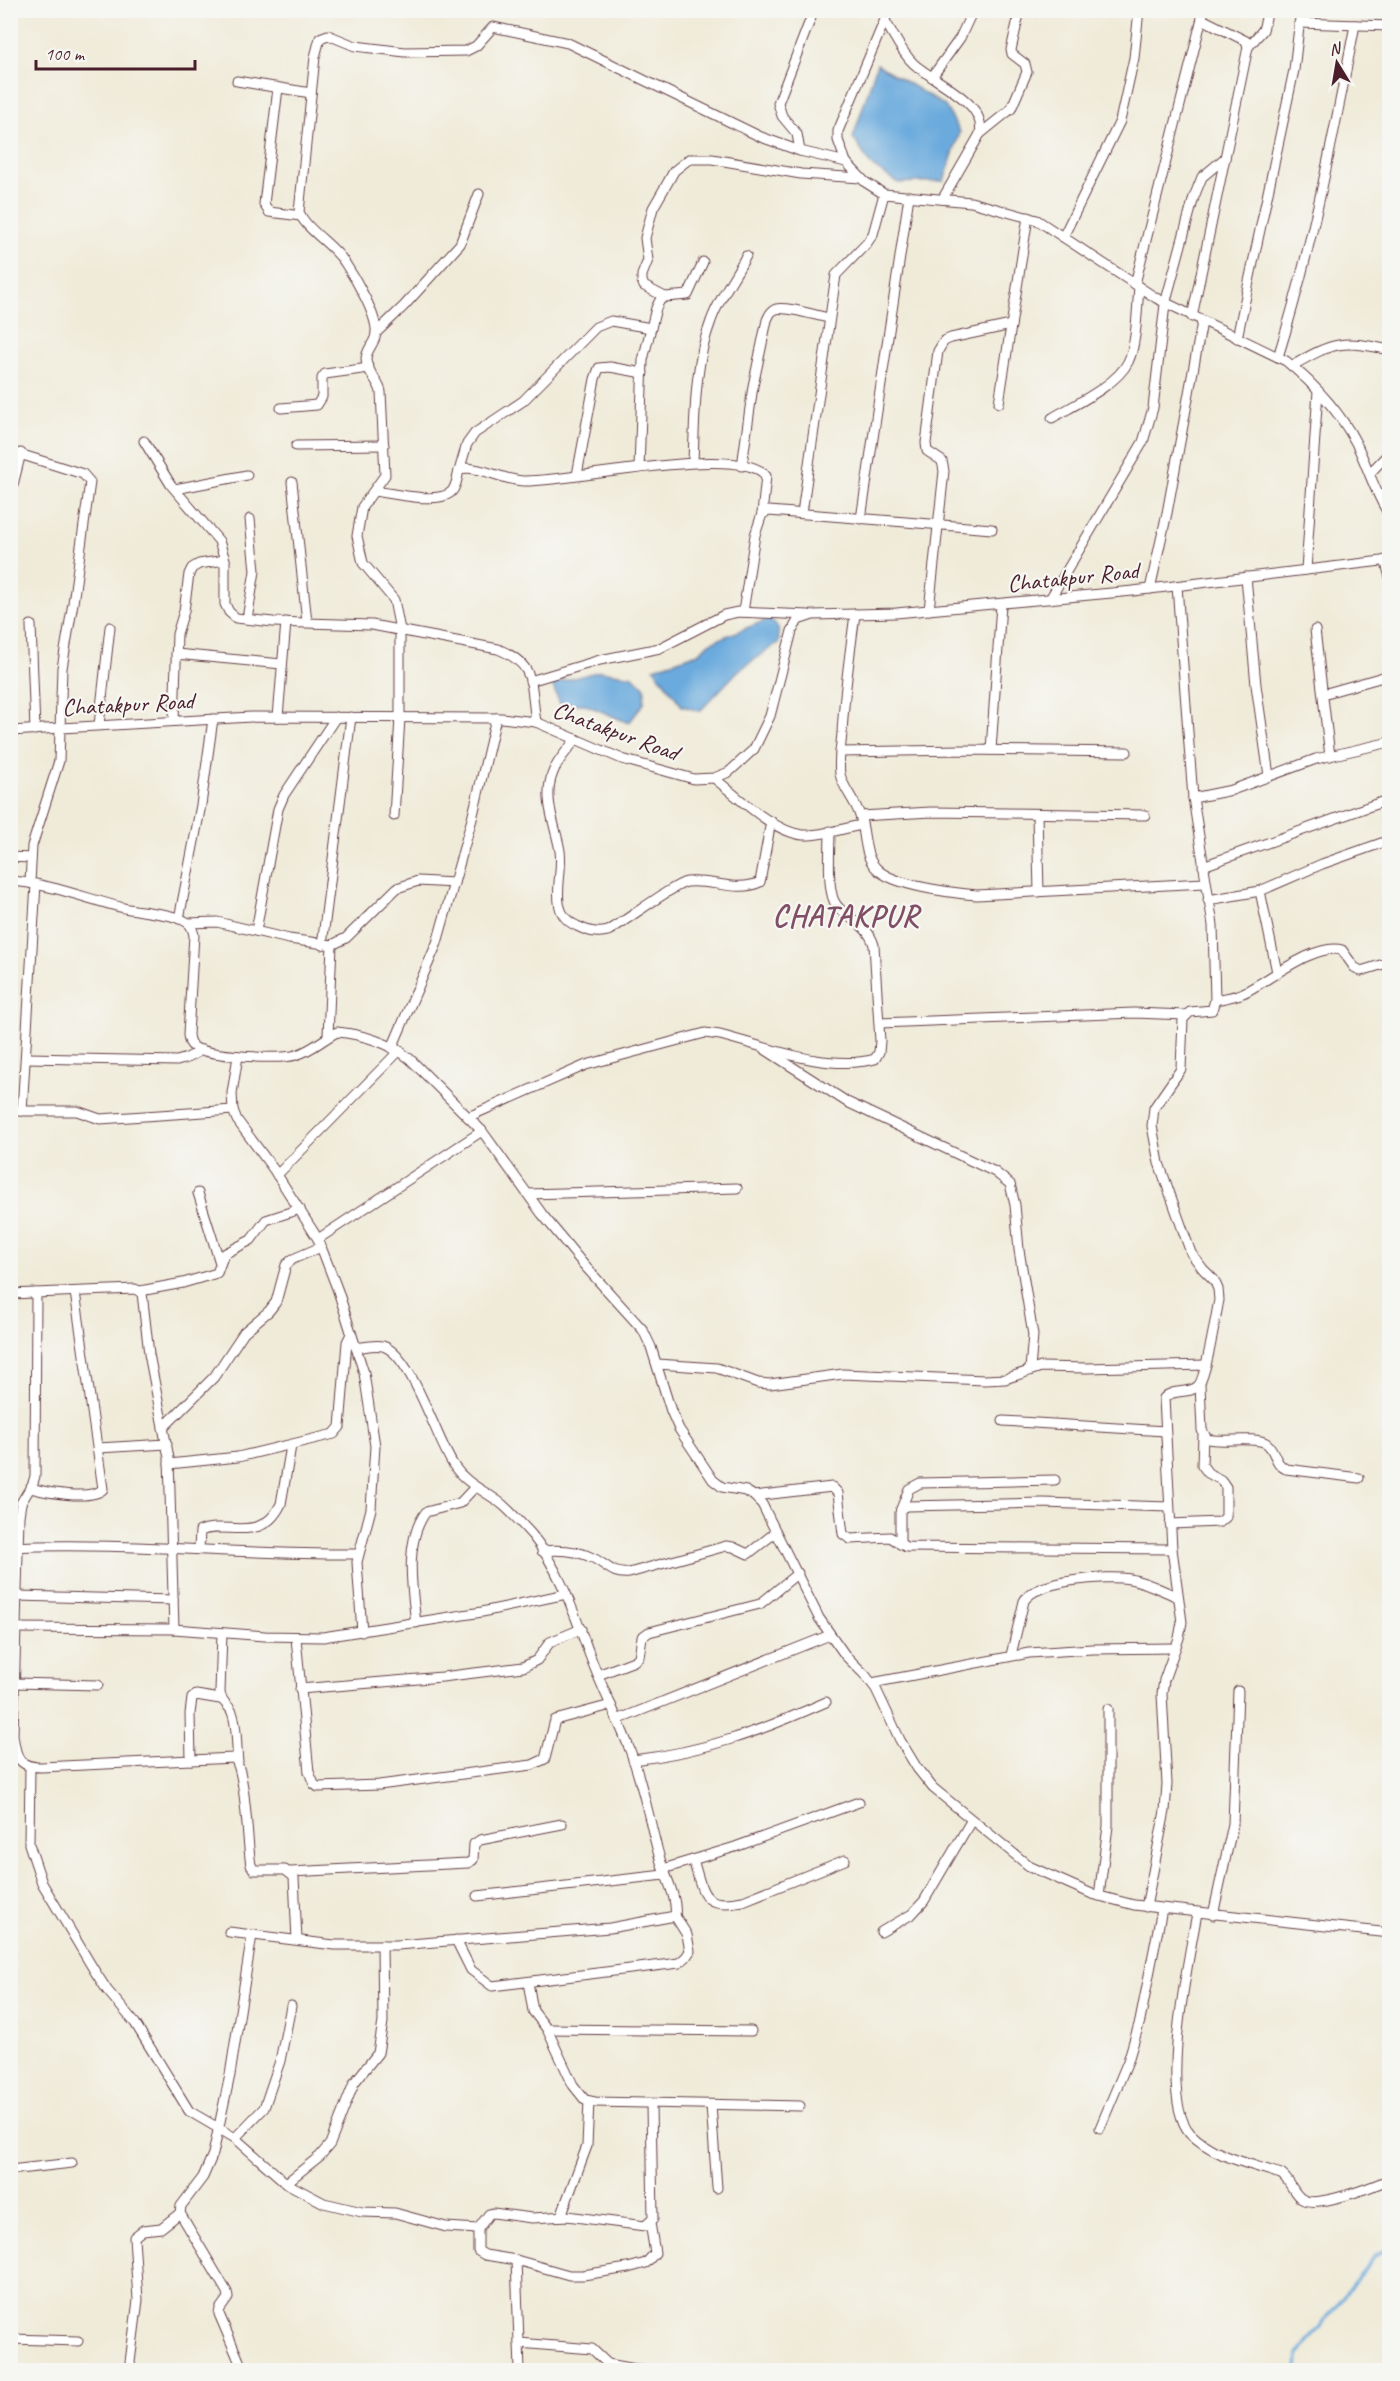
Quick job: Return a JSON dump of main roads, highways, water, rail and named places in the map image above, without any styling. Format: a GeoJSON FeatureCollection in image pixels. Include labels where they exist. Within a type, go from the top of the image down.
{"type":"FeatureCollection","features":[{"type":"Feature","properties":{"kind":"water"},"geometry":{"type":"Polygon","coordinates":[[[877,64],[945,106],[960,132],[944,181],[898,183],[871,165],[853,138],[877,64]]]}},
{"type":"Feature","properties":{"kind":"water"},"geometry":{"type":"Polygon","coordinates":[[[769,619],[778,627],[779,642],[738,671],[700,711],[682,706],[654,668],[699,653],[709,643],[769,619]]]}},
{"type":"Feature","properties":{"kind":"water"},"geometry":{"type":"Polygon","coordinates":[[[600,671],[633,676],[645,688],[644,703],[629,723],[584,704],[560,704],[552,684],[600,671]]]}},
{"type":"Feature","properties":{"kind":"waterway"},"geometry":{"type":"LineString","coordinates":[[1297,2370],[1298,2355],[1375,2256],[1390,2248]]}},
{"type":"Feature","properties":{"kind":"district","name":"CHATAKPUR"},"geometry":{"type":"Point","coordinates":[846,916]}}]}
